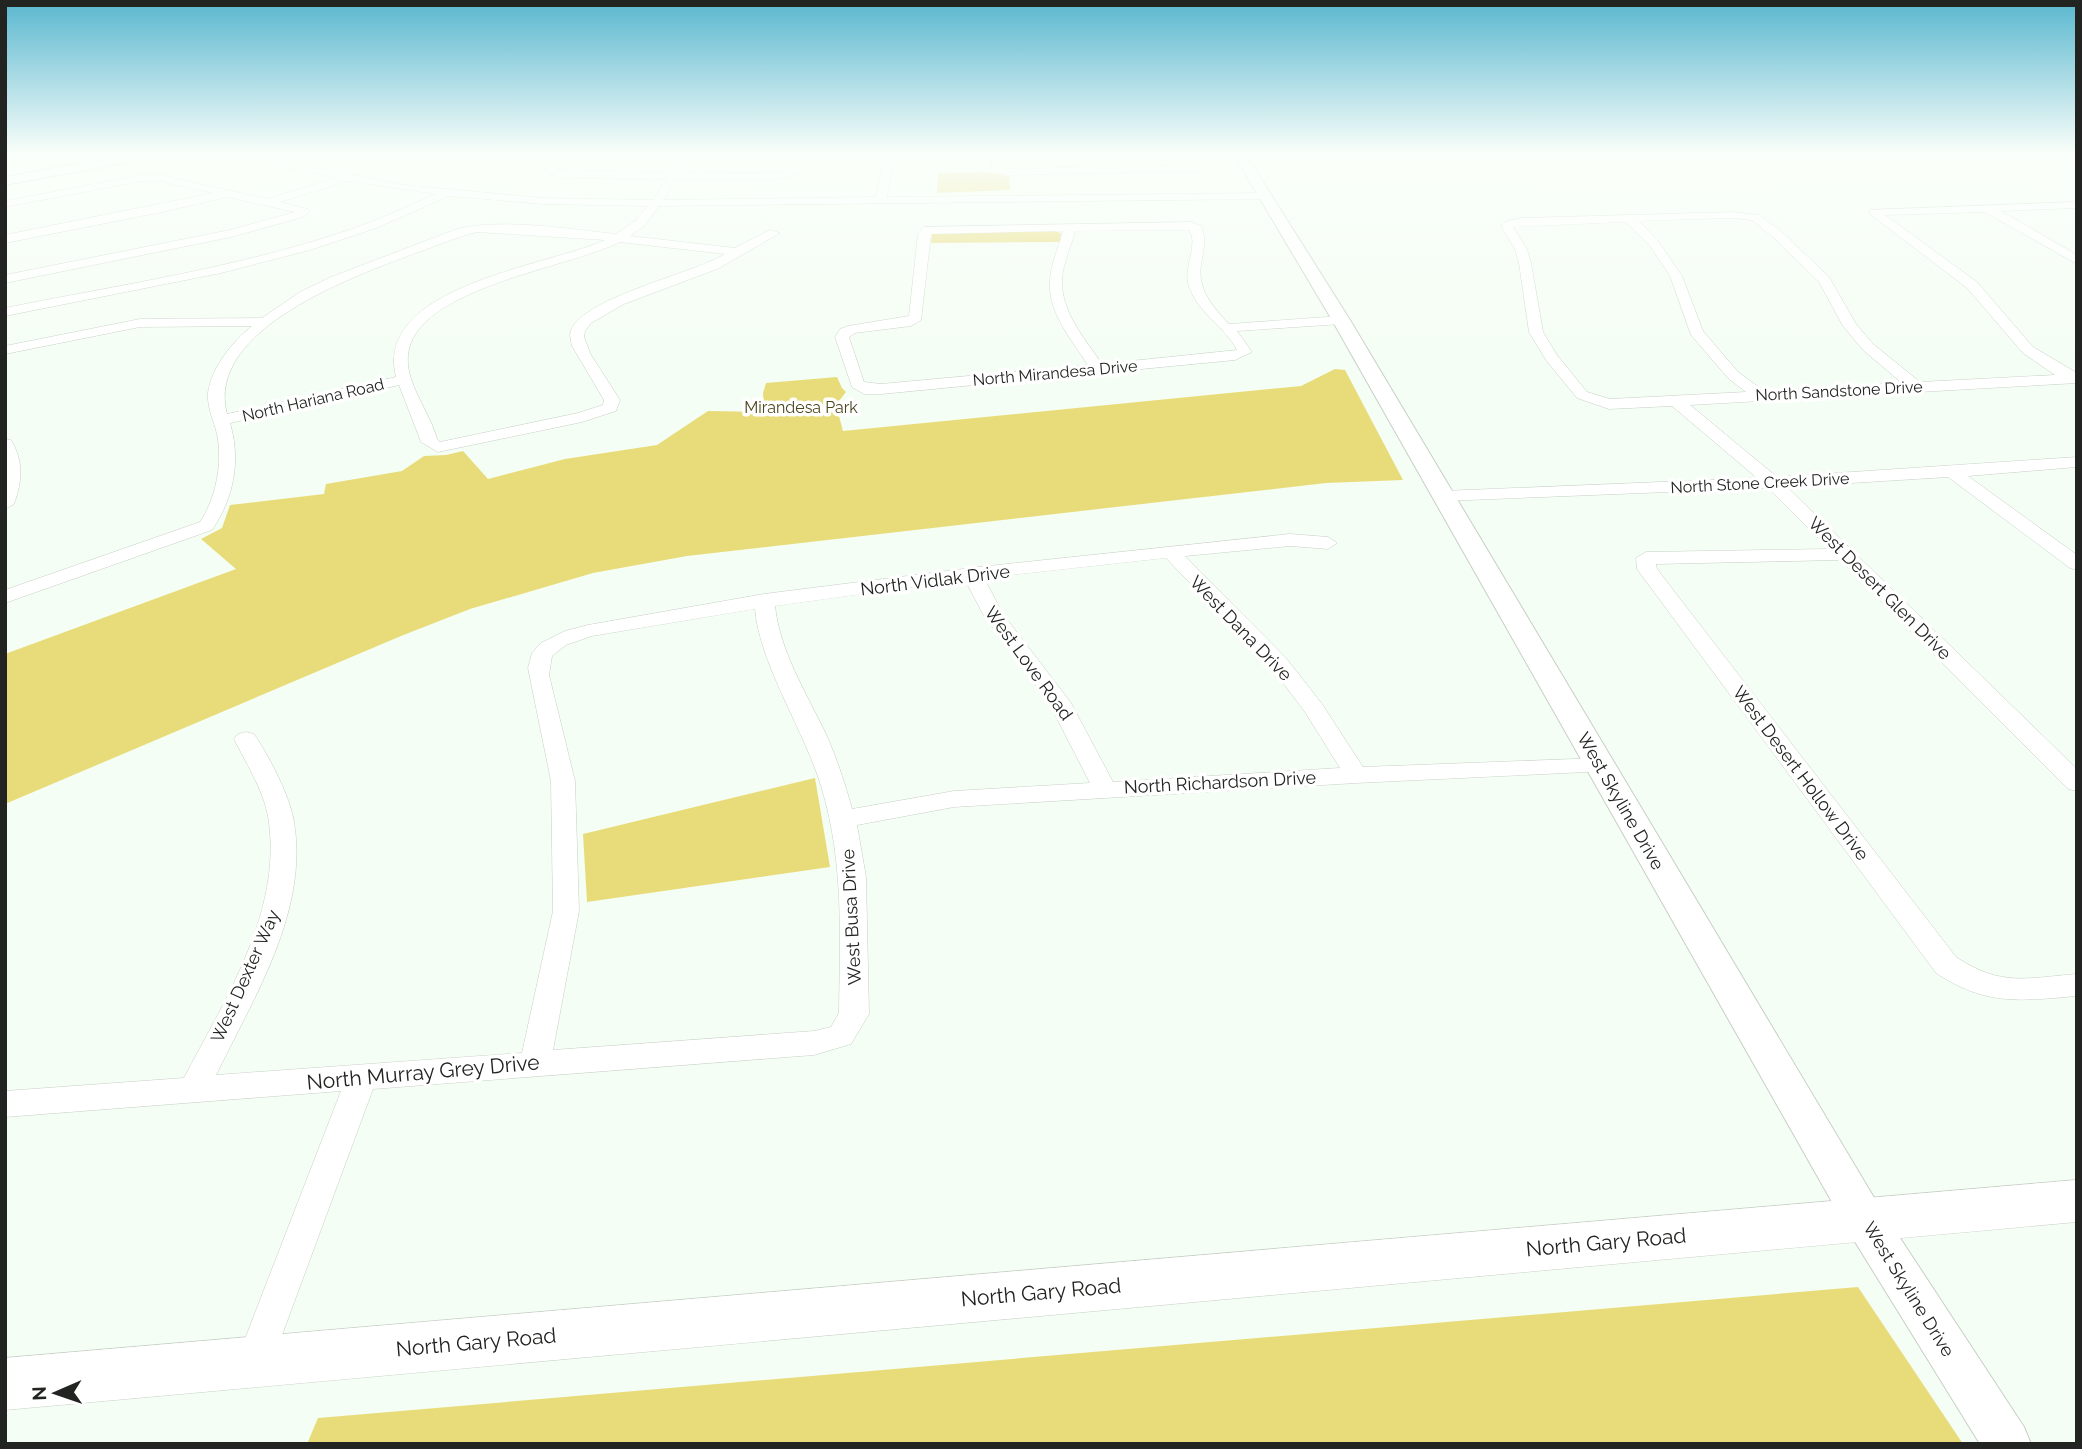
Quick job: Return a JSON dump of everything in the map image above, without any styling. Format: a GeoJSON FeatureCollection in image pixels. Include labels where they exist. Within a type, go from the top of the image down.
{"type":"FeatureCollection","features":[{"type":"Feature","properties":{"kind":"main road","name":"North Gary Road"},"geometry":{"type":"LineString","coordinates":[[5,1384],[2077,1201]]}},
{"type":"Feature","properties":{"kind":"street"},"geometry":{"type":"LineString","coordinates":[[5,239],[91,223]]}},
{"type":"Feature","properties":{"kind":"street"},"geometry":{"type":"LineString","coordinates":[[5,279],[231,233],[265,223]]}},
{"type":"Feature","properties":{"kind":"street"},"geometry":{"type":"LineString","coordinates":[[5,312],[309,246],[380,223]]}},
{"type":"Feature","properties":{"kind":"street"},"geometry":{"type":"LineString","coordinates":[[641,223],[620,237],[591,250],[489,281],[442,303],[412,327],[403,341],[400,355],[429,442],[438,447],[582,417],[610,408],[612,400],[577,342],[578,330],[586,320],[625,299],[688,276],[757,239],[774,233]]}},
{"type":"Feature","properties":{"kind":"street"},"geometry":{"type":"LineString","coordinates":[[864,389],[857,384],[842,337],[845,332],[911,323],[916,317],[924,234],[928,230],[958,223]]}},
{"type":"Feature","properties":{"kind":"street"},"geometry":{"type":"LineString","coordinates":[[1047,223],[1070,227],[1191,226],[1197,229],[1200,246],[1192,274],[1195,286],[1245,352]]}},
{"type":"Feature","properties":{"kind":"street","name":"West Skyline Drive"},"geometry":{"type":"LineString","coordinates":[[1280,223],[1409,437],[1864,1219],[2007,1444]]}},
{"type":"Feature","properties":{"kind":"street"},"geometry":{"type":"LineString","coordinates":[[1520,223],[1507,226],[1521,249],[1525,263],[1536,332],[1552,357],[1583,395],[1602,403]]}},
{"type":"Feature","properties":{"kind":"street"},"geometry":{"type":"LineString","coordinates":[[1633,223],[1654,244],[1676,276],[1696,332],[1733,375],[1760,396]]}},
{"type":"Feature","properties":{"kind":"street"},"geometry":{"type":"LineString","coordinates":[[1762,223],[1824,280],[1850,326],[1868,348],[1916,387]]}},
{"type":"Feature","properties":{"kind":"street"},"geometry":{"type":"LineString","coordinates":[[1888,223],[1972,285],[2028,350],[2074,379]]}},
{"type":"Feature","properties":{"kind":"street"},"geometry":{"type":"LineString","coordinates":[[2012,223],[2077,260]]}},
{"type":"Feature","properties":{"kind":"street"},"geometry":{"type":"LineString","coordinates":[[1070,227],[1058,270],[1058,299],[1063,314],[1098,369]]}},
{"type":"Feature","properties":{"kind":"street"},"geometry":{"type":"LineString","coordinates":[[5,597],[206,527],[214,517],[225,480],[226,439],[215,396],[218,381],[241,344],[265,322],[328,284],[469,229],[563,232],[737,252]]}},
{"type":"Feature","properties":{"kind":"street"},"geometry":{"type":"LineString","coordinates":[[1225,328],[1340,320]]}},
{"type":"Feature","properties":{"kind":"street"},"geometry":{"type":"LineString","coordinates":[[5,350],[140,323],[265,322]]}},
{"type":"Feature","properties":{"kind":"street","name":"North Mirandesa Drive"},"geometry":{"type":"LineString","coordinates":[[864,389],[1235,356],[1245,352]]}},
{"type":"Feature","properties":{"kind":"street","name":"North Hariana Road"},"geometry":{"type":"LineString","coordinates":[[220,420],[406,379]]}},
{"type":"Feature","properties":{"kind":"street","name":"North Sandstone Drive"},"geometry":{"type":"LineString","coordinates":[[1602,403],[2074,379]]}},
{"type":"Feature","properties":{"kind":"street","name":"West Desert Glen Drive"},"geometry":{"type":"LineString","coordinates":[[1676,401],[1772,482],[2077,783]]}},
{"type":"Feature","properties":{"kind":"street"},"geometry":{"type":"LineString","coordinates":[[5,444],[14,461],[14,482],[5,504]]}},
{"type":"Feature","properties":{"kind":"street","name":"North Stone Creek Drive"},"geometry":{"type":"LineString","coordinates":[[1443,496],[1772,482],[2077,462]]}},
{"type":"Feature","properties":{"kind":"street"},"geometry":{"type":"LineString","coordinates":[[1952,472],[2077,564]]}},
{"type":"Feature","properties":{"kind":"street","name":"North Vidlak Drive"},"geometry":{"type":"LineString","coordinates":[[547,647],[565,638],[607,628],[764,600],[1171,552],[1290,540],[1328,542]]}},
{"type":"Feature","properties":{"kind":"street","name":"West Dana Drive"},"geometry":{"type":"LineString","coordinates":[[1171,552],[1191,579],[1265,648],[1317,710],[1356,775]]}},
{"type":"Feature","properties":{"kind":"street","name":"West Desert Hollow Drive"},"geometry":{"type":"LineString","coordinates":[[1846,554],[1646,558],[1647,569],[1946,965],[1967,981],[1996,991],[2077,985]]}},
{"type":"Feature","properties":{"kind":"street","name":"West Love Road"},"geometry":{"type":"LineString","coordinates":[[973,575],[982,597],[1002,630],[1042,677],[1074,724],[1105,789]]}},
{"type":"Feature","properties":{"kind":"street","name":"West Busa Drive"},"geometry":{"type":"LineString","coordinates":[[764,600],[767,628],[815,736],[843,820],[853,877],[855,987],[854,1014],[841,1036]]}},
{"type":"Feature","properties":{"kind":"street"},"geometry":{"type":"LineString","coordinates":[[535,1063],[566,911],[563,781],[538,676],[539,662],[547,647]]}},
{"type":"Feature","properties":{"kind":"street","name":"West Dexter Way"},"geometry":{"type":"LineString","coordinates":[[192,1090],[250,972],[274,916],[285,865],[282,820],[246,739]]}},
{"type":"Feature","properties":{"kind":"street","name":"North Richardson Drive"},"geometry":{"type":"LineString","coordinates":[[843,820],[954,799],[1356,775],[1600,766]]}},
{"type":"Feature","properties":{"kind":"street","name":"North Murray Grey Drive"},"geometry":{"type":"LineString","coordinates":[[5,1104],[814,1043],[841,1036]]}},
{"type":"Feature","properties":{"kind":"street"},"geometry":{"type":"LineString","coordinates":[[254,1362],[361,1079]]}},
{"type":"Feature","properties":{"kind":"green space"},"geometry":{"type":"Polygon","coordinates":[[[1061,233],[1060,242],[931,243],[932,234],[1061,233]]]}},
{"type":"Feature","properties":{"kind":"green space","name":"Mirandesa Park"},"geometry":{"type":"Polygon","coordinates":[[[1335,369],[1345,370],[1403,480],[1326,483],[687,556],[593,573],[470,609],[401,636],[5,804],[5,654],[236,569],[201,539],[222,528],[230,505],[324,494],[326,484],[402,471],[424,456],[463,451],[488,479],[565,459],[657,445],[708,411],[764,412],[763,393],[766,383],[837,377],[846,392],[836,405],[843,431],[1301,386],[1335,369]]]}},
{"type":"Feature","properties":{"kind":"green space"},"geometry":{"type":"Polygon","coordinates":[[[815,778],[830,867],[587,902],[583,834],[815,778]]]}},
{"type":"Feature","properties":{"kind":"green space"},"geometry":{"type":"Polygon","coordinates":[[[1858,1287],[1963,1444],[307,1444],[318,1418],[1858,1287]]]}}]}
